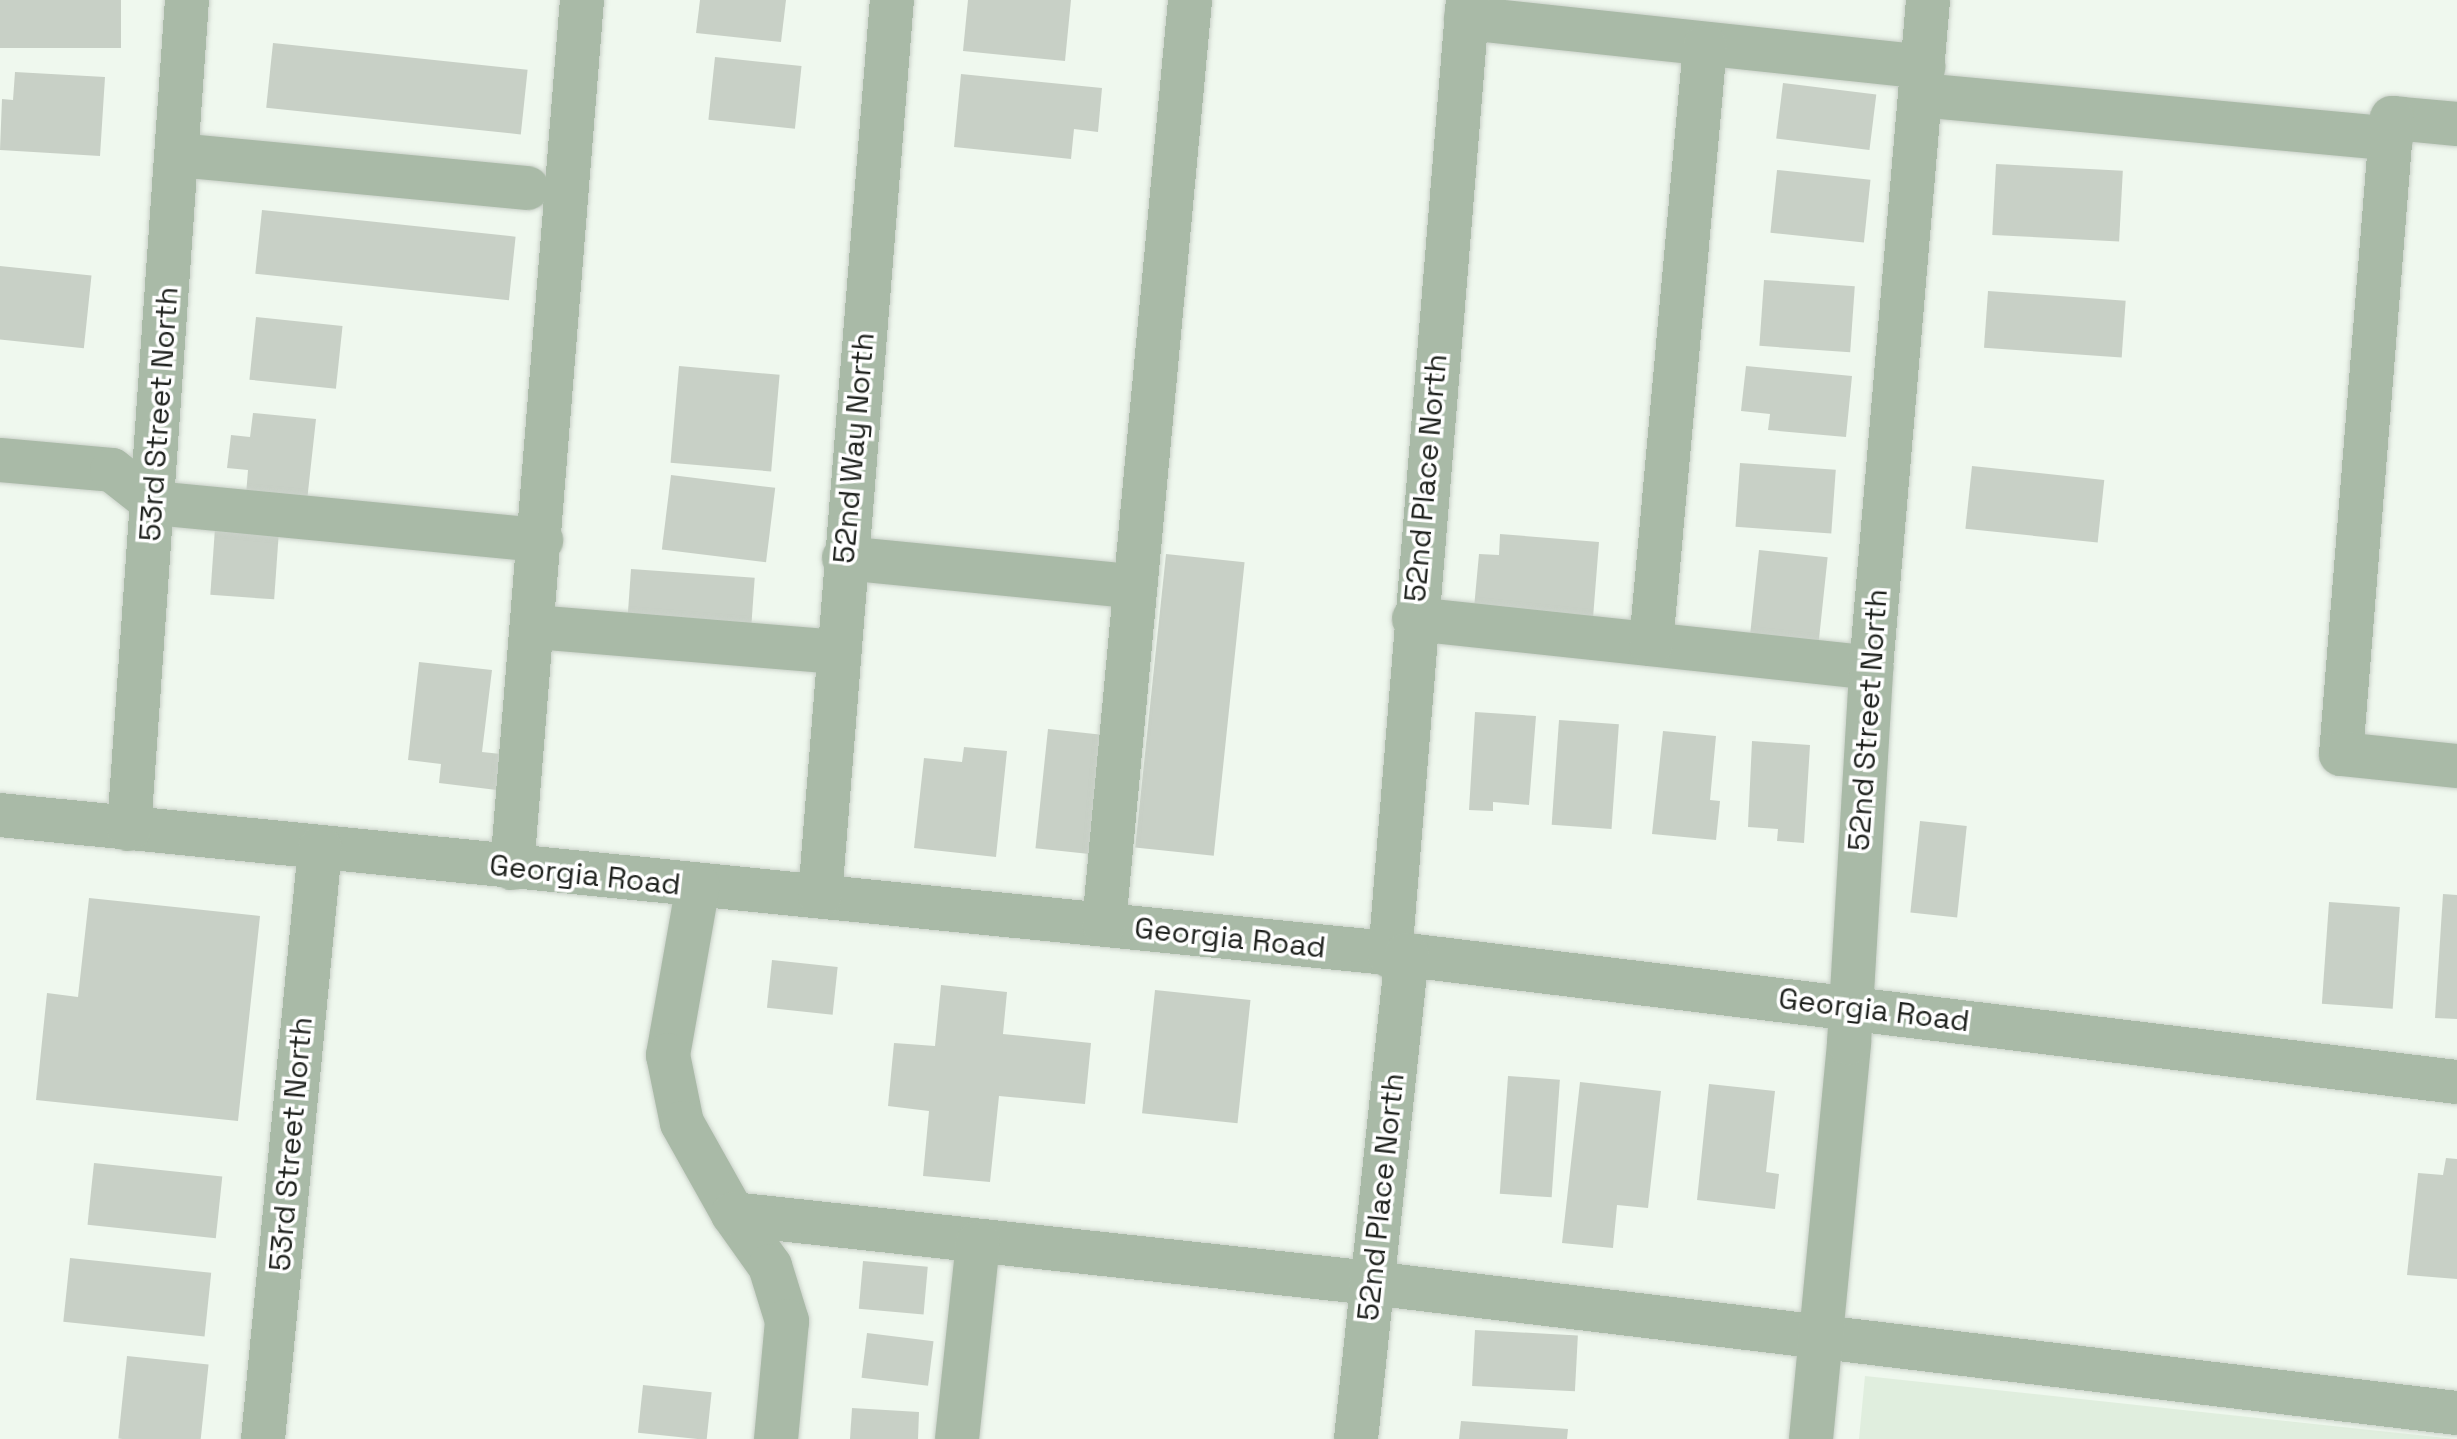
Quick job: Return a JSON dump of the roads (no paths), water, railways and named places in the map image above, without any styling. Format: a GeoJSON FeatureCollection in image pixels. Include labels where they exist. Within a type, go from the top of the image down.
{"type":"FeatureCollection","features":[{"type":"Feature","properties":{"kind":"street","name":"53rd Street North"},"geometry":{"type":"LineString","coordinates":[[129,829],[187,0]]}},
{"type":"Feature","properties":{"kind":"street"},"geometry":{"type":"LineString","coordinates":[[512,868],[534,627],[582,0]]}},
{"type":"Feature","properties":{"kind":"street","name":"52nd Way North"},"geometry":{"type":"LineString","coordinates":[[820,896],[844,558],[892,0]]}},
{"type":"Feature","properties":{"kind":"street"},"geometry":{"type":"LineString","coordinates":[[1104,924],[1131,586],[1190,0]]}},
{"type":"Feature","properties":{"kind":"street","name":"52nd Street North"},"geometry":{"type":"LineString","coordinates":[[1811,1439],[1851,1007],[1871,668],[1928,0]]}},
{"type":"Feature","properties":{"kind":"street"},"geometry":{"type":"LineString","coordinates":[[1467,9],[1921,81],[2391,139]]}},
{"type":"Feature","properties":{"kind":"street","name":"52nd Place North"},"geometry":{"type":"LineString","coordinates":[[1356,1439],[1398,956],[1414,619],[1467,9]]}},
{"type":"Feature","properties":{"kind":"street"},"geometry":{"type":"LineString","coordinates":[[1651,644],[1705,46]]}},
{"type":"Feature","properties":{"kind":"street"},"geometry":{"type":"LineString","coordinates":[[2457,124],[2392,118],[2341,754],[2457,766]]}},
{"type":"Feature","properties":{"kind":"street"},"geometry":{"type":"LineString","coordinates":[[177,155],[527,188]]}},
{"type":"Feature","properties":{"kind":"street"},"geometry":{"type":"LineString","coordinates":[[0,460],[112,470],[154,503],[541,540]]}},
{"type":"Feature","properties":{"kind":"street"},"geometry":{"type":"LineString","coordinates":[[844,558],[1131,586]]}},
{"type":"Feature","properties":{"kind":"street"},"geometry":{"type":"LineString","coordinates":[[1414,619],[1871,668]]}},
{"type":"Feature","properties":{"kind":"street"},"geometry":{"type":"LineString","coordinates":[[534,627],[837,652]]}},
{"type":"Feature","properties":{"kind":"street","name":"Georgia Road"},"geometry":{"type":"LineString","coordinates":[[0,815],[512,868],[1104,924],[1851,1007],[2457,1082]]}},
{"type":"Feature","properties":{"kind":"street","name":"53rd Street North"},"geometry":{"type":"LineString","coordinates":[[263,1439],[320,848]]}},
{"type":"Feature","properties":{"kind":"street"},"geometry":{"type":"LineString","coordinates":[[698,885],[668,1055],[682,1123],[733,1214],[770,1266],[787,1321],[776,1439]]}},
{"type":"Feature","properties":{"kind":"street"},"geometry":{"type":"LineString","coordinates":[[733,1214],[978,1243],[1371,1283],[2457,1413]]}},
{"type":"Feature","properties":{"kind":"street"},"geometry":{"type":"LineString","coordinates":[[957,1439],[978,1243]]}}]}
